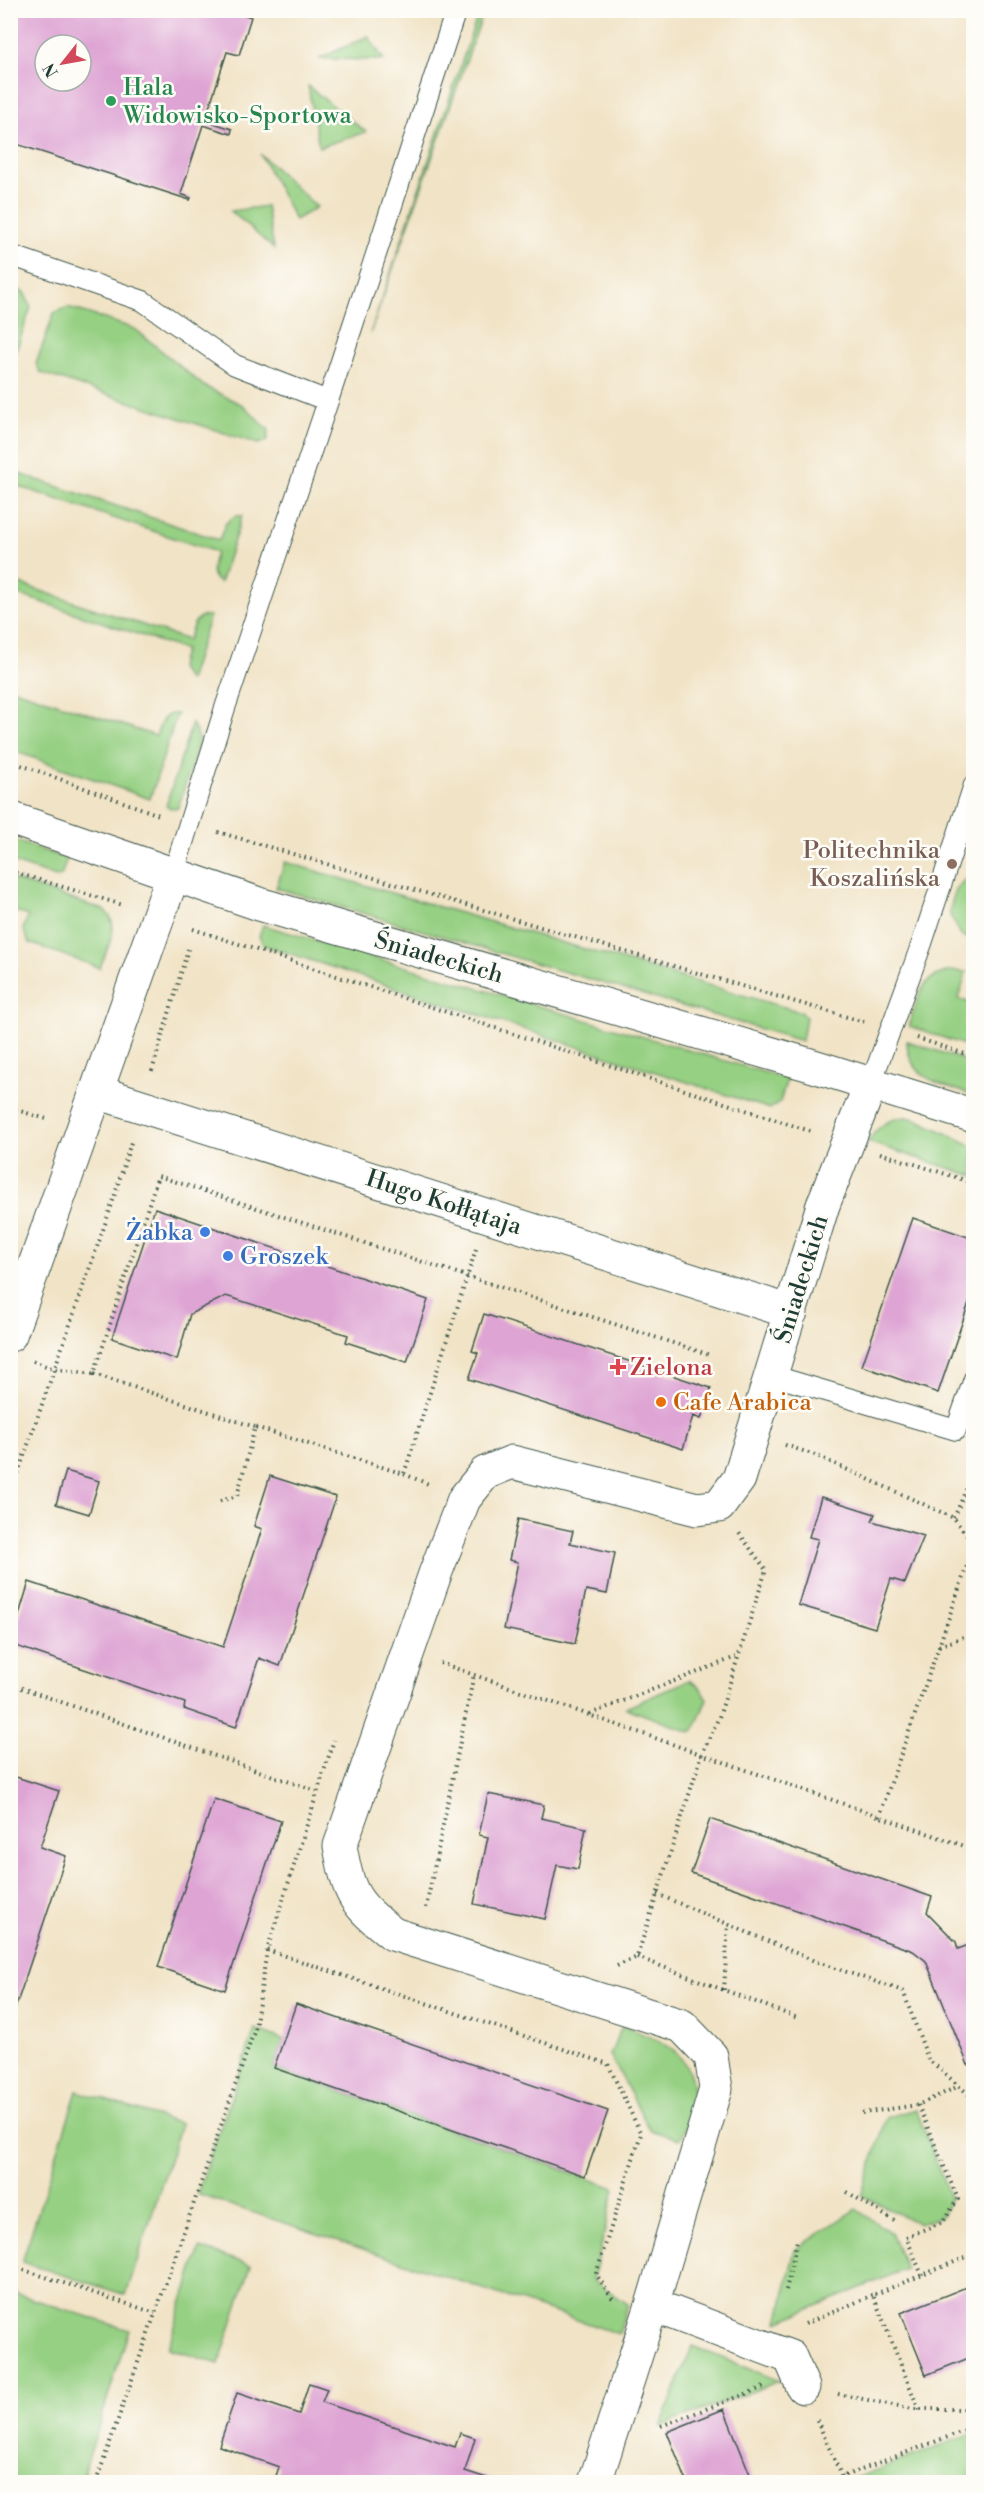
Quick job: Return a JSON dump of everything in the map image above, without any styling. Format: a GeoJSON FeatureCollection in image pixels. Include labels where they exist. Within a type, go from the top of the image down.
{"type":"FeatureCollection","features":[{"type":"Feature","properties":{"kind":"street","name":"Śniadeckich"},"geometry":{"type":"LineString","coordinates":[[10,818],[259,904],[871,1083],[974,1116]]}},
{"type":"Feature","properties":{"kind":"street"},"geometry":{"type":"LineString","coordinates":[[10,1335],[173,875]]}},
{"type":"Feature","properties":{"kind":"street","name":"Śniadeckich"},"geometry":{"type":"LineString","coordinates":[[719,1506],[739,1479],[823,1205],[871,1083]]}},
{"type":"Feature","properties":{"kind":"street","name":"Hugo Kołłątaja"},"geometry":{"type":"LineString","coordinates":[[97,1092],[791,1312]]}},
{"type":"Feature","properties":{"kind":"street"},"geometry":{"type":"LineString","coordinates":[[595,2482],[648,2316],[716,2089],[711,2056],[682,2026],[393,1934],[363,1910],[346,1883],[340,1846],[435,1574],[464,1499],[485,1473],[512,1462],[697,1509],[719,1506]]}},
{"type":"Feature","properties":{"kind":"street"},"geometry":{"type":"LineString","coordinates":[[648,2316],[790,2357],[803,2387]]}},
{"type":"Feature","properties":{"kind":"lane"},"geometry":{"type":"LineString","coordinates":[[173,875],[224,711],[456,10]]}},
{"type":"Feature","properties":{"kind":"lane"},"geometry":{"type":"LineString","coordinates":[[10,255],[143,301],[235,365],[328,401]]}},
{"type":"Feature","properties":{"kind":"lane"},"geometry":{"type":"LineString","coordinates":[[871,1083],[892,1029],[974,785]]}},
{"type":"Feature","properties":{"kind":"lane"},"geometry":{"type":"LineString","coordinates":[[771,1375],[956,1430],[974,1378]]}},
{"type":"Feature","properties":{"kind":"path"},"geometry":{"type":"LineString","coordinates":[[10,761],[103,796],[190,824],[822,1011],[892,1029],[974,1056]]}},
{"type":"Feature","properties":{"kind":"path"},"geometry":{"type":"LineString","coordinates":[[10,871],[974,1183]]}},
{"type":"Feature","properties":{"kind":"path"},"geometry":{"type":"LineString","coordinates":[[192,936],[195,930]]}},
{"type":"Feature","properties":{"kind":"path"},"geometry":{"type":"LineString","coordinates":[[10,1496],[111,1208],[190,942]]}},
{"type":"Feature","properties":{"kind":"path"},"geometry":{"type":"LineString","coordinates":[[10,1107],[59,1123]]}},
{"type":"Feature","properties":{"kind":"path"},"geometry":{"type":"LineString","coordinates":[[94,1374],[158,1176],[710,1355]]}},
{"type":"Feature","properties":{"kind":"path"},"geometry":{"type":"LineString","coordinates":[[404,1474],[486,1216]]}},
{"type":"Feature","properties":{"kind":"path"},"geometry":{"type":"LineString","coordinates":[[32,1360],[54,1369],[94,1374],[404,1474],[439,1489]]}},
{"type":"Feature","properties":{"kind":"path"},"geometry":{"type":"LineString","coordinates":[[220,1501],[237,1496],[255,1427]]}},
{"type":"Feature","properties":{"kind":"path"},"geometry":{"type":"LineString","coordinates":[[753,1435],[815,1455],[954,1518],[974,1546],[879,1816]]}},
{"type":"Feature","properties":{"kind":"path"},"geometry":{"type":"LineString","coordinates":[[954,1518],[974,1471]]}},
{"type":"Feature","properties":{"kind":"path"},"geometry":{"type":"LineString","coordinates":[[637,1957],[702,1754],[719,1717],[766,1570],[719,1506]]}},
{"type":"Feature","properties":{"kind":"path"},"geometry":{"type":"LineString","coordinates":[[939,1646],[974,1633]]}},
{"type":"Feature","properties":{"kind":"path"},"geometry":{"type":"LineString","coordinates":[[408,1653],[967,1847],[974,1854]]}},
{"type":"Feature","properties":{"kind":"path"},"geometry":{"type":"LineString","coordinates":[[589,1714],[737,1656]]}},
{"type":"Feature","properties":{"kind":"path"},"geometry":{"type":"LineString","coordinates":[[437,1912],[426,1908],[474,1674]]}},
{"type":"Feature","properties":{"kind":"path"},"geometry":{"type":"LineString","coordinates":[[10,1684],[316,1791]]}},
{"type":"Feature","properties":{"kind":"path"},"geometry":{"type":"LineString","coordinates":[[96,2482],[255,2029],[267,1950],[334,1740]]}},
{"type":"Feature","properties":{"kind":"path"},"geometry":{"type":"LineString","coordinates":[[657,1894],[817,1962],[903,1991],[928,2059],[974,2099]]}},
{"type":"Feature","properties":{"kind":"path"},"geometry":{"type":"LineString","coordinates":[[724,1990],[728,1924]]}},
{"type":"Feature","properties":{"kind":"path"},"geometry":{"type":"LineString","coordinates":[[267,1950],[608,2064],[641,2134],[596,2274],[628,2322],[648,2316]]}},
{"type":"Feature","properties":{"kind":"path"},"geometry":{"type":"LineString","coordinates":[[610,1970],[637,1957],[798,2018]]}},
{"type":"Feature","properties":{"kind":"path"},"geometry":{"type":"LineString","coordinates":[[862,2112],[918,2105],[959,2086]]}},
{"type":"Feature","properties":{"kind":"path"},"geometry":{"type":"LineString","coordinates":[[918,2105],[958,2199],[943,2222],[906,2237],[922,2275]]}},
{"type":"Feature","properties":{"kind":"path"},"geometry":{"type":"LineString","coordinates":[[846,2192],[896,2222]]}},
{"type":"Feature","properties":{"kind":"path"},"geometry":{"type":"LineString","coordinates":[[786,2290],[797,2241]]}},
{"type":"Feature","properties":{"kind":"path"},"geometry":{"type":"LineString","coordinates":[[919,2410],[873,2295],[974,2254]]}},
{"type":"Feature","properties":{"kind":"path"},"geometry":{"type":"LineString","coordinates":[[12,2266],[155,2313]]}},
{"type":"Feature","properties":{"kind":"path"},"geometry":{"type":"LineString","coordinates":[[661,2426],[780,2381],[919,2410],[974,2409]]}},
{"type":"Feature","properties":{"kind":"path"},"geometry":{"type":"LineString","coordinates":[[803,2387],[842,2477]]}},
{"type":"Feature","properties":{"kind":"path"},"geometry":{"type":"LineString","coordinates":[[828,2482],[974,2427]]}},
{"type":"Feature","properties":{"kind":"green space"},"geometry":{"type":"Polygon","coordinates":[[[479,11],[484,11],[370,334],[479,11]]]}},
{"type":"Feature","properties":{"kind":"green space"},"geometry":{"type":"Polygon","coordinates":[[[368,36],[384,60],[319,59],[368,36]]]}},
{"type":"Feature","properties":{"kind":"green space"},"geometry":{"type":"Polygon","coordinates":[[[308,86],[366,132],[319,147],[308,86]]]}},
{"type":"Feature","properties":{"kind":"green space"},"geometry":{"type":"Polygon","coordinates":[[[260,154],[317,207],[295,220],[260,154]]]}},
{"type":"Feature","properties":{"kind":"green space"},"geometry":{"type":"Polygon","coordinates":[[[266,206],[274,249],[231,211],[266,206]]]}},
{"type":"Feature","properties":{"kind":"green space"},"geometry":{"type":"Polygon","coordinates":[[[11,288],[24,292],[31,307],[11,366],[11,288]]]}},
{"type":"Feature","properties":{"kind":"green space"},"geometry":{"type":"Polygon","coordinates":[[[68,307],[135,329],[204,386],[243,405],[269,430],[267,441],[258,444],[41,373],[36,364],[54,313],[68,307]]]}},
{"type":"Feature","properties":{"kind":"green space"},"geometry":{"type":"Polygon","coordinates":[[[11,471],[219,540],[226,523],[235,516],[242,516],[220,583],[212,573],[216,552],[11,484],[11,471]]]}},
{"type":"Feature","properties":{"kind":"green space"},"geometry":{"type":"Polygon","coordinates":[[[11,581],[188,640],[197,620],[210,616],[189,681],[179,668],[185,650],[11,592],[11,581]]]}},
{"type":"Feature","properties":{"kind":"green space"},"geometry":{"type":"Polygon","coordinates":[[[11,688],[156,736],[165,717],[177,714],[150,799],[11,750],[11,688]]]}},
{"type":"Feature","properties":{"kind":"green space"},"geometry":{"type":"Polygon","coordinates":[[[192,723],[198,737],[198,745],[178,808],[174,809],[166,806],[192,723]]]}},
{"type":"Feature","properties":{"kind":"green space"},"geometry":{"type":"Polygon","coordinates":[[[11,839],[67,859],[61,876],[56,877],[11,862],[11,839]]]}},
{"type":"Feature","properties":{"kind":"green space"},"geometry":{"type":"Polygon","coordinates":[[[285,862],[801,1012],[806,1017],[802,1041],[276,888],[285,862]]]}},
{"type":"Feature","properties":{"kind":"green space"},"geometry":{"type":"Polygon","coordinates":[[[973,875],[973,941],[961,935],[950,915],[956,891],[967,878],[973,875]]]}},
{"type":"Feature","properties":{"kind":"green space"},"geometry":{"type":"Polygon","coordinates":[[[11,879],[104,910],[110,916],[113,930],[100,968],[29,943],[23,929],[28,916],[11,910],[11,879]]]}},
{"type":"Feature","properties":{"kind":"green space"},"geometry":{"type":"Polygon","coordinates":[[[263,925],[787,1079],[780,1102],[770,1109],[263,945],[259,936],[263,925]]]}},
{"type":"Feature","properties":{"kind":"green space"},"geometry":{"type":"Polygon","coordinates":[[[966,972],[959,999],[973,1004],[973,1048],[909,1026],[918,997],[927,982],[943,973],[966,972]]]}},
{"type":"Feature","properties":{"kind":"green space"},"geometry":{"type":"Polygon","coordinates":[[[907,1041],[973,1063],[973,1095],[940,1084],[920,1072],[913,1064],[907,1041]]]}},
{"type":"Feature","properties":{"kind":"green space"},"geometry":{"type":"Polygon","coordinates":[[[907,1117],[973,1146],[973,1176],[868,1142],[875,1131],[884,1124],[907,1117]]]}},
{"type":"Feature","properties":{"kind":"green space"},"geometry":{"type":"Polygon","coordinates":[[[689,1680],[700,1687],[707,1699],[694,1730],[690,1732],[626,1708],[689,1680]]]}},
{"type":"Feature","properties":{"kind":"green space"},"geometry":{"type":"Polygon","coordinates":[[[622,2026],[664,2044],[684,2062],[692,2084],[693,2095],[689,2118],[680,2139],[650,2130],[610,2055],[622,2026]]]}},
{"type":"Feature","properties":{"kind":"green space"},"geometry":{"type":"Polygon","coordinates":[[[255,2029],[284,2040],[274,2068],[615,2188],[593,2280],[628,2304],[619,2334],[197,2194],[255,2029]]]}},
{"type":"Feature","properties":{"kind":"green space"},"geometry":{"type":"Polygon","coordinates":[[[77,2091],[181,2124],[126,2295],[22,2262],[77,2091]]]}},
{"type":"Feature","properties":{"kind":"green space"},"geometry":{"type":"Polygon","coordinates":[[[916,2109],[950,2198],[942,2216],[919,2224],[861,2195],[887,2117],[916,2109]]]}},
{"type":"Feature","properties":{"kind":"green space"},"geometry":{"type":"Polygon","coordinates":[[[856,2209],[891,2233],[906,2269],[778,2322],[795,2250],[856,2209]]]}},
{"type":"Feature","properties":{"kind":"green space"},"geometry":{"type":"Polygon","coordinates":[[[200,2248],[251,2265],[219,2364],[168,2348],[200,2248]]]}},
{"type":"Feature","properties":{"kind":"green space"},"geometry":{"type":"Polygon","coordinates":[[[11,2292],[129,2330],[81,2482],[11,2482],[11,2292]]]}},
{"type":"Feature","properties":{"kind":"green space"},"geometry":{"type":"Polygon","coordinates":[[[692,2346],[780,2381],[661,2426],[692,2346]]]}},
{"type":"Feature","properties":{"kind":"green space"},"geometry":{"type":"Polygon","coordinates":[[[973,2433],[973,2482],[845,2482],[973,2433]]]}},
{"type":"Feature","properties":{"kind":"building","name":"Hala Widowisko-Sportowa"},"geometry":{"type":"Polygon","coordinates":[[[10,10],[241,10],[240,13],[251,17],[239,55],[227,52],[205,120],[232,129],[231,134],[203,125],[181,194],[191,198],[190,200],[10,142],[10,10]]]}},
{"type":"Feature","properties":{"kind":"building"},"geometry":{"type":"Polygon","coordinates":[[[155,1208],[428,1300],[407,1362],[346,1342],[348,1335],[226,1296],[190,1314],[177,1360],[112,1338],[155,1208]]]}},
{"type":"Feature","properties":{"kind":"building"},"geometry":{"type":"Polygon","coordinates":[[[913,1218],[974,1239],[974,1288],[938,1393],[862,1366],[913,1218]]]}},
{"type":"Feature","properties":{"kind":"building"},"geometry":{"type":"Polygon","coordinates":[[[484,1314],[711,1388],[701,1419],[693,1416],[683,1449],[469,1379],[478,1353],[472,1351],[484,1314]]]}},
{"type":"Feature","properties":{"kind":"building"},"geometry":{"type":"Polygon","coordinates":[[[66,1471],[99,1481],[89,1514],[56,1504],[66,1471]]]}},
{"type":"Feature","properties":{"kind":"building"},"geometry":{"type":"Polygon","coordinates":[[[270,1476],[336,1497],[280,1666],[259,1658],[236,1727],[184,1709],[185,1703],[10,1644],[29,1582],[223,1647],[262,1529],[254,1526],[270,1476]]]}},
{"type":"Feature","properties":{"kind":"building"},"geometry":{"type":"Polygon","coordinates":[[[821,1497],[875,1514],[872,1521],[924,1536],[905,1583],[891,1579],[875,1628],[798,1605],[818,1539],[809,1537],[821,1497]]]}},
{"type":"Feature","properties":{"kind":"building"},"geometry":{"type":"Polygon","coordinates":[[[518,1519],[573,1531],[570,1543],[615,1553],[607,1594],[586,1590],[575,1644],[504,1629],[518,1562],[509,1560],[518,1519]]]}},
{"type":"Feature","properties":{"kind":"building"},"geometry":{"type":"Polygon","coordinates":[[[10,1775],[59,1791],[40,1847],[66,1856],[14,2012],[10,2011],[10,1775]]]}},
{"type":"Feature","properties":{"kind":"building"},"geometry":{"type":"Polygon","coordinates":[[[488,1794],[544,1805],[541,1818],[586,1828],[578,1869],[557,1865],[545,1919],[474,1904],[488,1837],[479,1835],[488,1794]]]}},
{"type":"Feature","properties":{"kind":"building"},"geometry":{"type":"Polygon","coordinates":[[[214,1799],[281,1821],[225,1990],[158,1967],[214,1799]]]}},
{"type":"Feature","properties":{"kind":"building"},"geometry":{"type":"Polygon","coordinates":[[[710,1819],[932,1897],[927,1912],[956,1942],[958,1949],[974,1943],[974,2063],[968,2065],[926,1961],[913,1951],[691,1873],[710,1819]]]}},
{"type":"Feature","properties":{"kind":"building"},"geometry":{"type":"Polygon","coordinates":[[[296,2004],[608,2111],[585,2176],[274,2068],[296,2004]]]}},
{"type":"Feature","properties":{"kind":"building"},"geometry":{"type":"Polygon","coordinates":[[[974,2284],[974,2356],[926,2375],[901,2313],[974,2284]]]}},
{"type":"Feature","properties":{"kind":"building"},"geometry":{"type":"Polygon","coordinates":[[[309,2383],[327,2389],[322,2402],[455,2447],[460,2433],[475,2438],[465,2471],[499,2482],[274,2482],[279,2467],[219,2446],[237,2393],[299,2414],[309,2383]]]}},
{"type":"Feature","properties":{"kind":"building"},"geometry":{"type":"Polygon","coordinates":[[[724,2409],[753,2482],[687,2482],[667,2432],[724,2409]]]}},
{"type":"Feature","properties":{"kind":"place","name":"Hala Widowisko-Sportowa"},"geometry":{"type":"Point","coordinates":[111,101]}},
{"type":"Feature","properties":{"kind":"place","name":"Politechnika Koszalińska"},"geometry":{"type":"Point","coordinates":[952,864]}},
{"type":"Feature","properties":{"kind":"place","name":"Żabka"},"geometry":{"type":"Point","coordinates":[205,1232]}},
{"type":"Feature","properties":{"kind":"place","name":"Groszek"},"geometry":{"type":"Point","coordinates":[228,1256]}},
{"type":"Feature","properties":{"kind":"place","name":"Zielona"},"geometry":{"type":"Point","coordinates":[618,1367]}},
{"type":"Feature","properties":{"kind":"place","name":"Cafe Arabica"},"geometry":{"type":"Point","coordinates":[661,1402]}}]}
